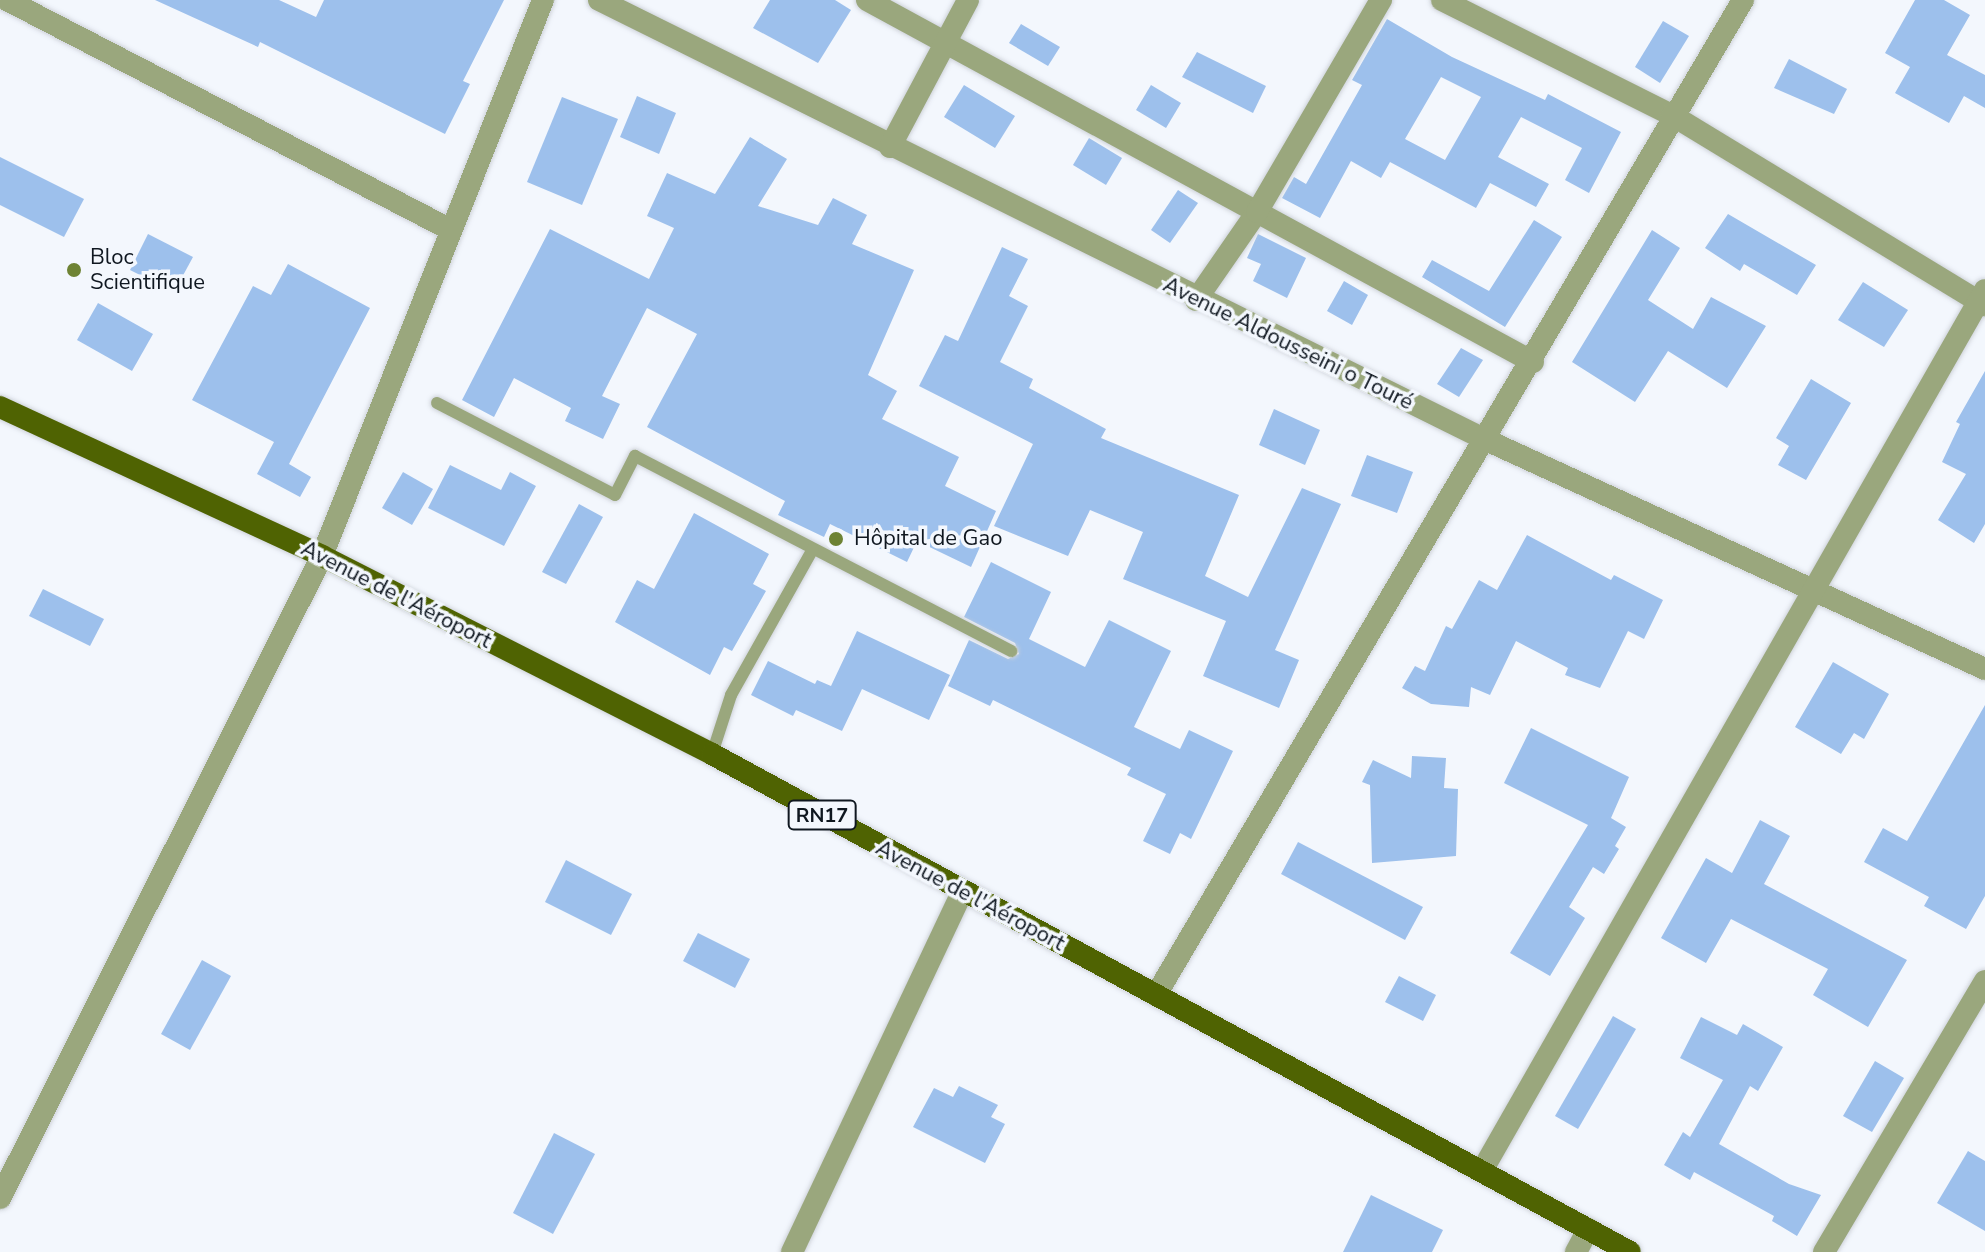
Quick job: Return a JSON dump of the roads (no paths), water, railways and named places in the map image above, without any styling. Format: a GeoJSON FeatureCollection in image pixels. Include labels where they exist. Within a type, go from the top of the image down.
{"type":"FeatureCollection","features":[{"type":"Feature","properties":{"kind":"main road","name":"Avenue de l'Aéroport"},"geometry":{"type":"LineString","coordinates":[[0,407],[322,556],[712,754],[962,893],[1483,1169],[1630,1252]]}},
{"type":"Feature","properties":{"kind":"street"},"geometry":{"type":"LineString","coordinates":[[7,0],[46,9],[451,230]]}},
{"type":"Feature","properties":{"kind":"street"},"geometry":{"type":"LineString","coordinates":[[0,1198],[322,556],[543,0]]}},
{"type":"Feature","properties":{"kind":"street","name":"Avenue Aldousseini o Touré"},"geometry":{"type":"LineString","coordinates":[[599,0],[1196,300],[1484,439],[1985,669]]}},
{"type":"Feature","properties":{"kind":"street"},"geometry":{"type":"LineString","coordinates":[[867,0],[1533,362]]}},
{"type":"Feature","properties":{"kind":"street"},"geometry":{"type":"LineString","coordinates":[[890,147],[943,41],[968,0]]}},
{"type":"Feature","properties":{"kind":"street"},"geometry":{"type":"LineString","coordinates":[[1196,300],[1257,212],[1381,0]]}},
{"type":"Feature","properties":{"kind":"street"},"geometry":{"type":"LineString","coordinates":[[1442,0],[1672,115],[1983,299],[1483,1169]]}},
{"type":"Feature","properties":{"kind":"street"},"geometry":{"type":"LineString","coordinates":[[1156,995],[1484,439],[1533,362],[1672,115],[1743,0]]}},
{"type":"Feature","properties":{"kind":"street"},"geometry":{"type":"LineString","coordinates":[[792,1252],[962,893]]}},
{"type":"Feature","properties":{"kind":"street"},"geometry":{"type":"LineString","coordinates":[[1824,1252],[1985,981]]}},
{"type":"Feature","properties":{"kind":"street"},"geometry":{"type":"LineString","coordinates":[[1576,1252],[1588,1229]]}},
{"type":"Feature","properties":{"kind":"lane"},"geometry":{"type":"LineString","coordinates":[[437,403],[615,495],[635,456],[1011,651]]}},
{"type":"Feature","properties":{"kind":"lane"},"geometry":{"type":"LineString","coordinates":[[712,754],[731,695],[813,549]]}},
{"type":"Feature","properties":{"kind":"place","name":"Bloc Scientifique"},"geometry":{"type":"Point","coordinates":[74,270]}},
{"type":"Feature","properties":{"kind":"place","name":"Hôpital de Gao"},"geometry":{"type":"Point","coordinates":[836,539]}}]}
